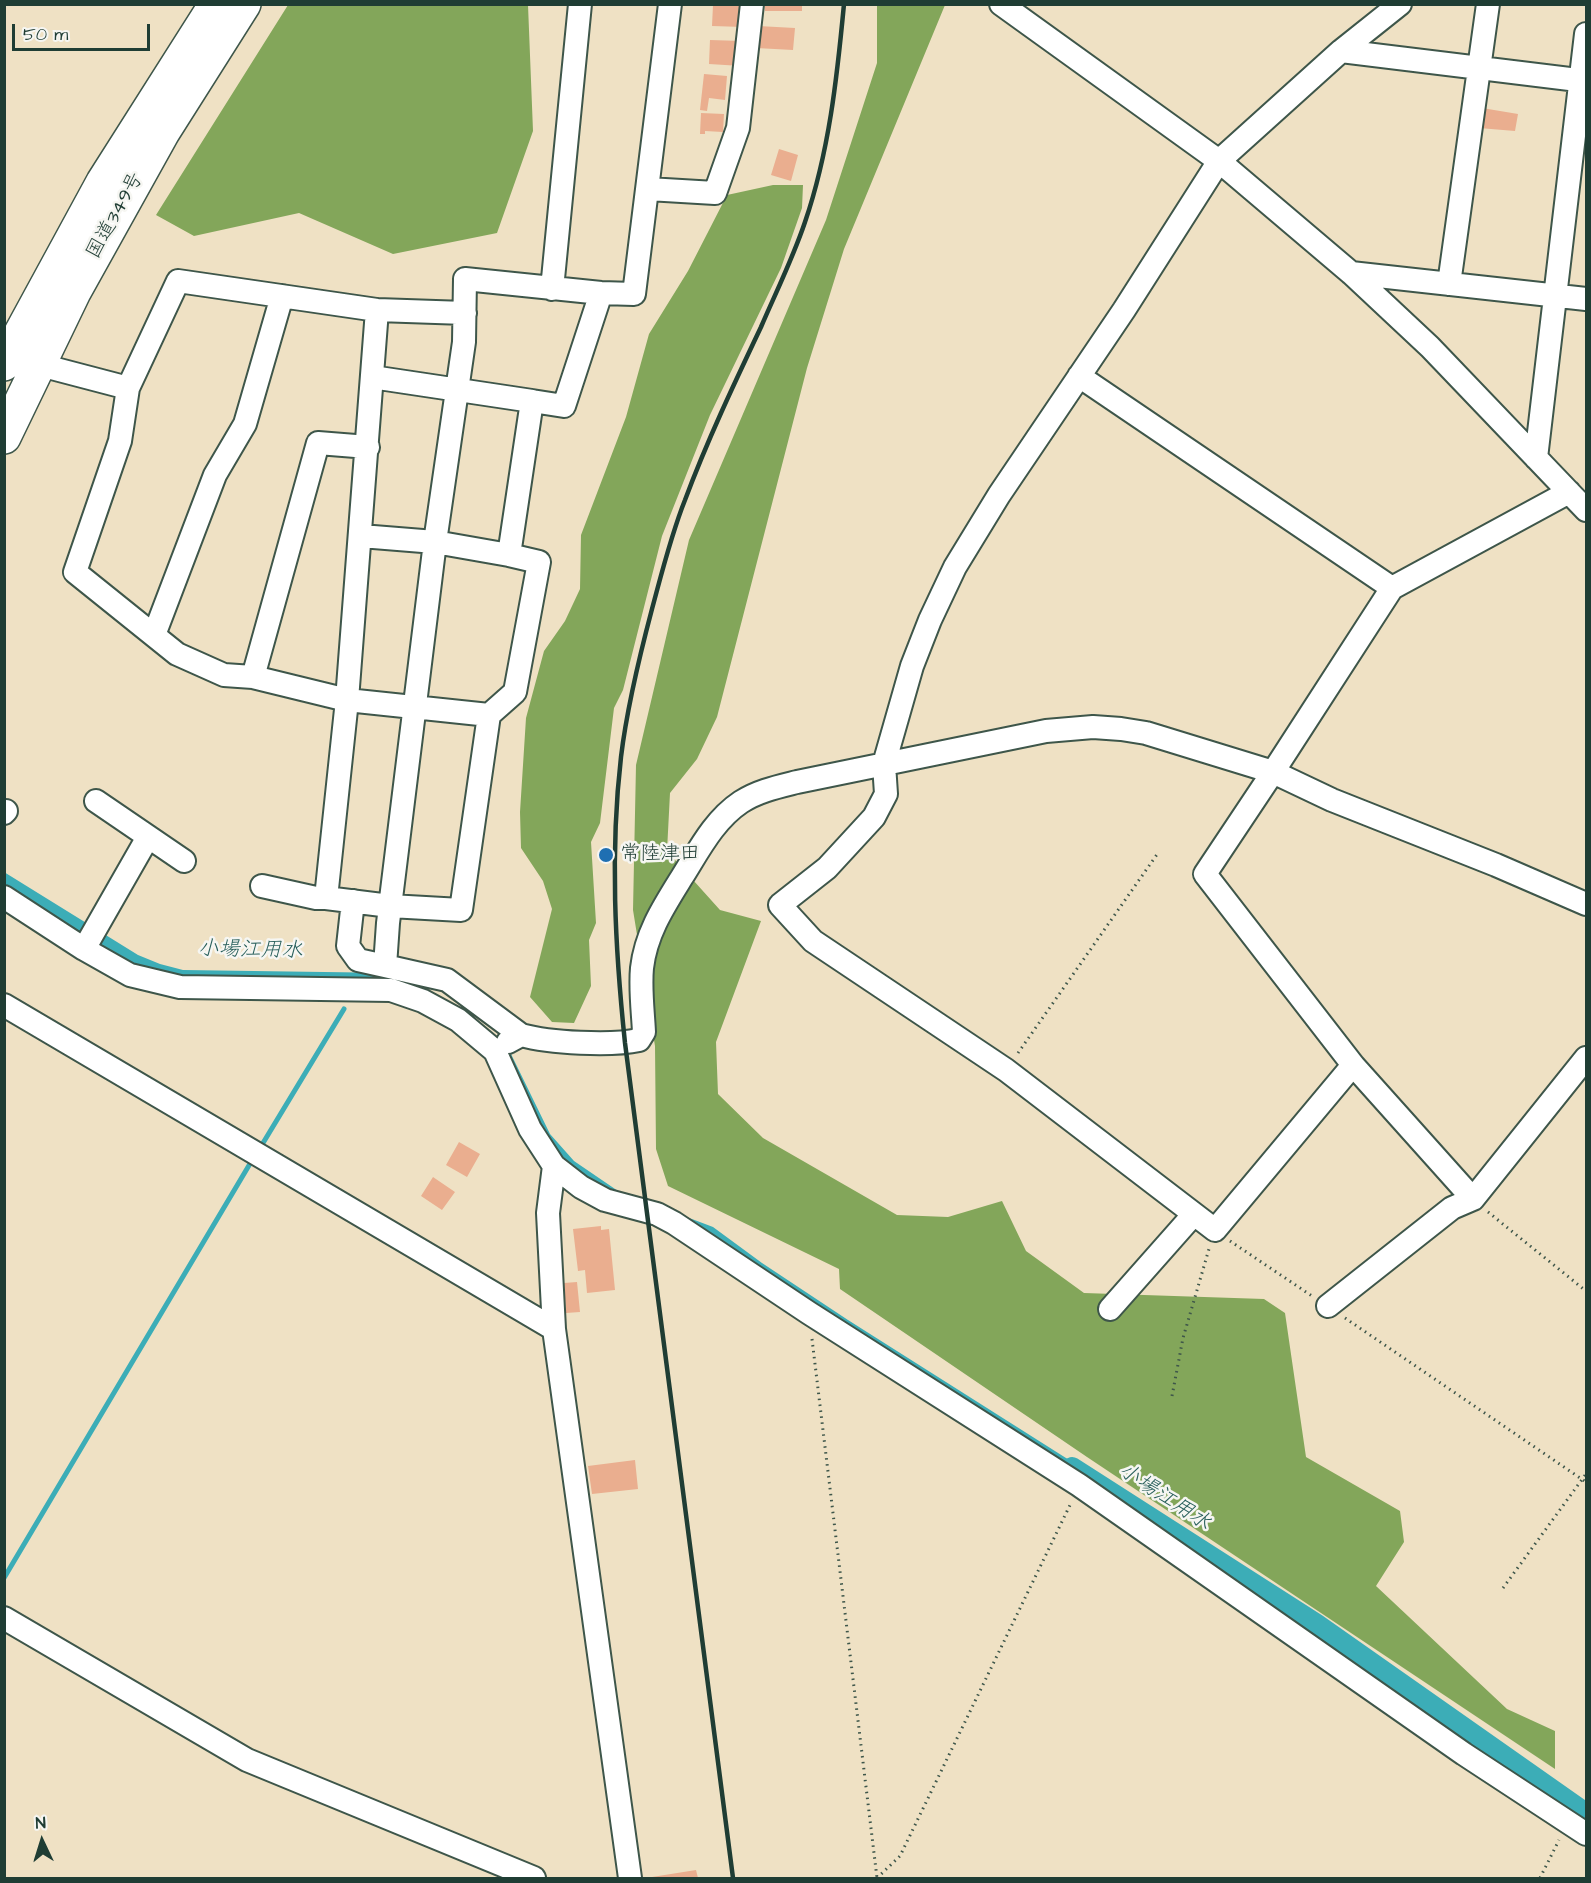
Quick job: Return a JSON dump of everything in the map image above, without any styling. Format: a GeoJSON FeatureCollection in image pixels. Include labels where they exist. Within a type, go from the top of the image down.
{"type":"FeatureCollection","features":[{"type":"Feature","properties":{"kind":"highway","name":"国道349号"},"geometry":{"type":"LineString","coordinates":[[6,359],[103,182],[216,4]]}},
{"type":"Feature","properties":{"kind":"highway","name":"国道349号"},"geometry":{"type":"LineString","coordinates":[[4,437],[74,291],[163,132],[244,4]]}},
{"type":"Feature","properties":{"kind":"street"},"geometry":{"type":"LineString","coordinates":[[552,289],[580,4]]}},
{"type":"Feature","properties":{"kind":"street"},"geometry":{"type":"LineString","coordinates":[[385,966],[390,906],[435,543],[457,389],[465,313],[465,279],[552,289],[634,294],[670,4]]}},
{"type":"Feature","properties":{"kind":"street"},"geometry":{"type":"LineString","coordinates":[[648,189],[715,193],[738,128],[752,4]]}},
{"type":"Feature","properties":{"kind":"street"},"geometry":{"type":"LineString","coordinates":[[1001,4],[1219,161],[1351,273],[1430,347],[1587,510]]}},
{"type":"Feature","properties":{"kind":"street"},"geometry":{"type":"LineString","coordinates":[[1353,1065],[1215,1230],[1006,1070],[813,942],[780,905],[827,868],[874,817],[886,794],[884,764],[912,666],[930,620],[956,567],[999,495],[1080,376],[1219,161],[1341,51],[1400,4]]}},
{"type":"Feature","properties":{"kind":"street"},"geometry":{"type":"LineString","coordinates":[[1449,284],[1488,4]]}},
{"type":"Feature","properties":{"kind":"street"},"geometry":{"type":"LineString","coordinates":[[1536,458],[1584,80],[1587,34]]}},
{"type":"Feature","properties":{"kind":"street"},"geometry":{"type":"LineString","coordinates":[[1341,51],[1584,80]]}},
{"type":"Feature","properties":{"kind":"street"},"geometry":{"type":"LineString","coordinates":[[1351,273],[1587,299]]}},
{"type":"Feature","properties":{"kind":"street"},"geometry":{"type":"LineString","coordinates":[[465,313],[377,310],[178,281],[128,388],[120,441],[75,572],[177,654],[224,675],[253,677],[347,700],[489,715]]}},
{"type":"Feature","properties":{"kind":"street"},"geometry":{"type":"LineString","coordinates":[[372,377],[564,405],[601,293]]}},
{"type":"Feature","properties":{"kind":"street"},"geometry":{"type":"LineString","coordinates":[[154,635],[215,475],[244,424],[282,296]]}},
{"type":"Feature","properties":{"kind":"street"},"geometry":{"type":"LineString","coordinates":[[326,898],[347,700],[377,310]]}},
{"type":"Feature","properties":{"kind":"street"},"geometry":{"type":"LineString","coordinates":[[6,359],[39,364],[128,388]]}},
{"type":"Feature","properties":{"kind":"street"},"geometry":{"type":"LineString","coordinates":[[1080,376],[1392,588]]}},
{"type":"Feature","properties":{"kind":"street"},"geometry":{"type":"LineString","coordinates":[[509,555],[532,401]]}},
{"type":"Feature","properties":{"kind":"street"},"geometry":{"type":"LineString","coordinates":[[253,677],[318,443],[368,447]]}},
{"type":"Feature","properties":{"kind":"street"},"geometry":{"type":"LineString","coordinates":[[1473,1199],[1353,1065],[1205,874],[1274,772],[1392,588],[1569,492]]}},
{"type":"Feature","properties":{"kind":"street"},"geometry":{"type":"LineString","coordinates":[[262,886],[316,898],[390,906],[461,910],[489,715],[514,692],[539,562],[435,543],[361,536]]}},
{"type":"Feature","properties":{"kind":"street"},"geometry":{"type":"LineString","coordinates":[[353,901],[348,946],[358,960],[447,980],[521,1035],[537,1039],[609,1043],[639,1040],[644,1032],[642,969],[652,929],[694,855],[722,818],[741,802],[764,790],[884,764],[1046,730],[1093,727],[1146,733],[1274,772],[1332,800],[1587,904]]}},
{"type":"Feature","properties":{"kind":"street"},"geometry":{"type":"LineString","coordinates":[[96,801],[184,861]]}},
{"type":"Feature","properties":{"kind":"street"},"geometry":{"type":"LineString","coordinates":[[91,939],[148,837]]}},
{"type":"Feature","properties":{"kind":"street"},"geometry":{"type":"LineString","coordinates":[[4,897],[91,939],[130,975],[180,987],[391,990],[423,1001],[458,1020],[495,1051],[530,1129],[554,1166],[581,1187],[605,1200],[657,1214],[674,1222],[809,1313],[1079,1485],[1464,1754],[1587,1834]]}},
{"type":"Feature","properties":{"kind":"street"},"geometry":{"type":"LineString","coordinates":[[4,1005],[554,1329]]}},
{"type":"Feature","properties":{"kind":"street"},"geometry":{"type":"LineString","coordinates":[[495,1051],[521,1035]]}},
{"type":"Feature","properties":{"kind":"street"},"geometry":{"type":"LineString","coordinates":[[1328,1306],[1452,1208],[1473,1199],[1587,1058]]}},
{"type":"Feature","properties":{"kind":"street"},"geometry":{"type":"LineString","coordinates":[[554,1166],[548,1213],[554,1329],[630,1878]]}},
{"type":"Feature","properties":{"kind":"street"},"geometry":{"type":"LineString","coordinates":[[1110,1309],[1194,1214]]}},
{"type":"Feature","properties":{"kind":"street"},"geometry":{"type":"LineString","coordinates":[[4,1618],[247,1760],[534,1878]]}},
{"type":"Feature","properties":{"kind":"path"},"geometry":{"type":"LineString","coordinates":[[1006,1070],[1158,854]]}},
{"type":"Feature","properties":{"kind":"path"},"geometry":{"type":"LineString","coordinates":[[1473,1199],[1587,1291]]}},
{"type":"Feature","properties":{"kind":"path"},"geometry":{"type":"LineString","coordinates":[[1172,1396],[1184,1338],[1215,1230],[1585,1481]]}},
{"type":"Feature","properties":{"kind":"path"},"geometry":{"type":"LineString","coordinates":[[809,1313],[877,1878]]}},
{"type":"Feature","properties":{"kind":"path"},"geometry":{"type":"LineString","coordinates":[[1503,1588],[1585,1481],[1587,1474]]}},
{"type":"Feature","properties":{"kind":"path"},"geometry":{"type":"LineString","coordinates":[[877,1878],[900,1856],[1079,1485]]}},
{"type":"Feature","properties":{"kind":"path"},"geometry":{"type":"LineString","coordinates":[[1540,1878],[1568,1822]]}},
{"type":"Feature","properties":{"kind":"green space"},"geometry":{"type":"Polygon","coordinates":[[[288,5],[528,5],[533,131],[497,233],[393,254],[299,213],[194,236],[156,215],[288,5]]]}},
{"type":"Feature","properties":{"kind":"green space"},"geometry":{"type":"Polygon","coordinates":[[[877,5],[945,5],[844,249],[807,368],[717,717],[697,759],[670,793],[667,851],[720,910],[761,921],[716,1042],[718,1094],[763,1138],[897,1215],[948,1217],[1002,1201],[1026,1251],[1084,1293],[1264,1299],[1285,1313],[1306,1457],[1400,1511],[1404,1542],[1376,1586],[1507,1709],[1555,1731],[1555,1769],[1087,1457],[840,1289],[839,1269],[668,1186],[656,1149],[655,1046],[633,910],[636,765],[689,540],[826,220],[877,63],[877,5]]]}},
{"type":"Feature","properties":{"kind":"green space"},"geometry":{"type":"Polygon","coordinates":[[[773,185],[803,185],[802,208],[781,268],[710,415],[662,536],[623,690],[614,708],[600,823],[591,842],[596,923],[589,940],[591,986],[574,1023],[552,1022],[530,997],[552,909],[543,881],[521,848],[520,812],[526,718],[544,651],[565,621],[580,589],[581,535],[626,417],[649,334],[688,271],[727,195],[773,185]]]}},
{"type":"Feature","properties":{"kind":"water"},"geometry":{"type":"Polygon","coordinates":[[[4,872],[138,955],[160,964],[183,970],[395,973],[394,982],[183,980],[132,966],[5,886],[4,872]]]}},
{"type":"Feature","properties":{"kind":"water"},"geometry":{"type":"Polygon","coordinates":[[[511,1054],[550,1134],[574,1161],[618,1191],[713,1227],[762,1263],[848,1320],[1096,1477],[1091,1485],[612,1198],[566,1167],[540,1138],[502,1056],[511,1054]]]}},
{"type":"Feature","properties":{"kind":"building"},"geometry":{"type":"Polygon","coordinates":[[[765,4],[802,4],[802,11],[765,11],[765,4]]]}},
{"type":"Feature","properties":{"kind":"building"},"geometry":{"type":"Polygon","coordinates":[[[713,5],[744,6],[743,27],[712,26],[713,5]]]}},
{"type":"Feature","properties":{"kind":"building"},"geometry":{"type":"Polygon","coordinates":[[[758,26],[795,28],[793,50],[756,48],[758,26]]]}},
{"type":"Feature","properties":{"kind":"building"},"geometry":{"type":"Polygon","coordinates":[[[710,40],[742,41],[741,66],[709,64],[710,40]]]}},
{"type":"Feature","properties":{"kind":"building"},"geometry":{"type":"Polygon","coordinates":[[[704,74],[727,76],[725,100],[709,98],[707,111],[700,110],[704,74]]]}},
{"type":"Feature","properties":{"kind":"building"},"geometry":{"type":"Polygon","coordinates":[[[1482,108],[1518,114],[1515,131],[1479,128],[1482,108]]]}},
{"type":"Feature","properties":{"kind":"building"},"geometry":{"type":"Polygon","coordinates":[[[701,113],[724,114],[723,132],[705,131],[705,134],[700,134],[701,113]]]}},
{"type":"Feature","properties":{"kind":"building"},"geometry":{"type":"Polygon","coordinates":[[[779,149],[798,155],[791,181],[771,175],[779,149]]]}},
{"type":"Feature","properties":{"kind":"building"},"geometry":{"type":"Polygon","coordinates":[[[459,1142],[480,1154],[467,1177],[446,1165],[459,1142]]]}},
{"type":"Feature","properties":{"kind":"building"},"geometry":{"type":"Polygon","coordinates":[[[433,1177],[455,1192],[442,1210],[421,1196],[433,1177]]]}},
{"type":"Feature","properties":{"kind":"building"},"geometry":{"type":"Polygon","coordinates":[[[601,1226],[601,1230],[609,1229],[615,1290],[587,1293],[585,1270],[578,1271],[573,1229],[601,1226]]]}},
{"type":"Feature","properties":{"kind":"building"},"geometry":{"type":"Polygon","coordinates":[[[577,1282],[580,1312],[566,1313],[564,1283],[577,1282]]]}},
{"type":"Feature","properties":{"kind":"building"},"geometry":{"type":"Polygon","coordinates":[[[635,1460],[638,1489],[592,1494],[588,1466],[635,1460]]]}},
{"type":"Feature","properties":{"kind":"building"},"geometry":{"type":"Polygon","coordinates":[[[696,1870],[698,1878],[652,1877],[696,1870]]]}},
{"type":"Feature","properties":{"kind":"waterway"},"geometry":{"type":"LineString","coordinates":[[260,1148],[344,1009]]}},
{"type":"Feature","properties":{"kind":"waterway"},"geometry":{"type":"LineString","coordinates":[[4,1578],[251,1162]]}},
{"type":"Feature","properties":{"kind":"waterway","name":"小場江用水"},"geometry":{"type":"LineString","coordinates":[[1072,1467],[1317,1624],[1586,1813]]}},
{"type":"Feature","properties":{"kind":"railway"},"geometry":{"type":"LineString","coordinates":[[733,1878],[625,1043],[615,900],[618,793],[621,757],[634,683],[675,527],[712,434],[790,262],[813,196],[831,114],[844,4]]}},
{"type":"Feature","properties":{"kind":"place","name":"常陸津田"},"geometry":{"type":"Point","coordinates":[606,855]}}]}
